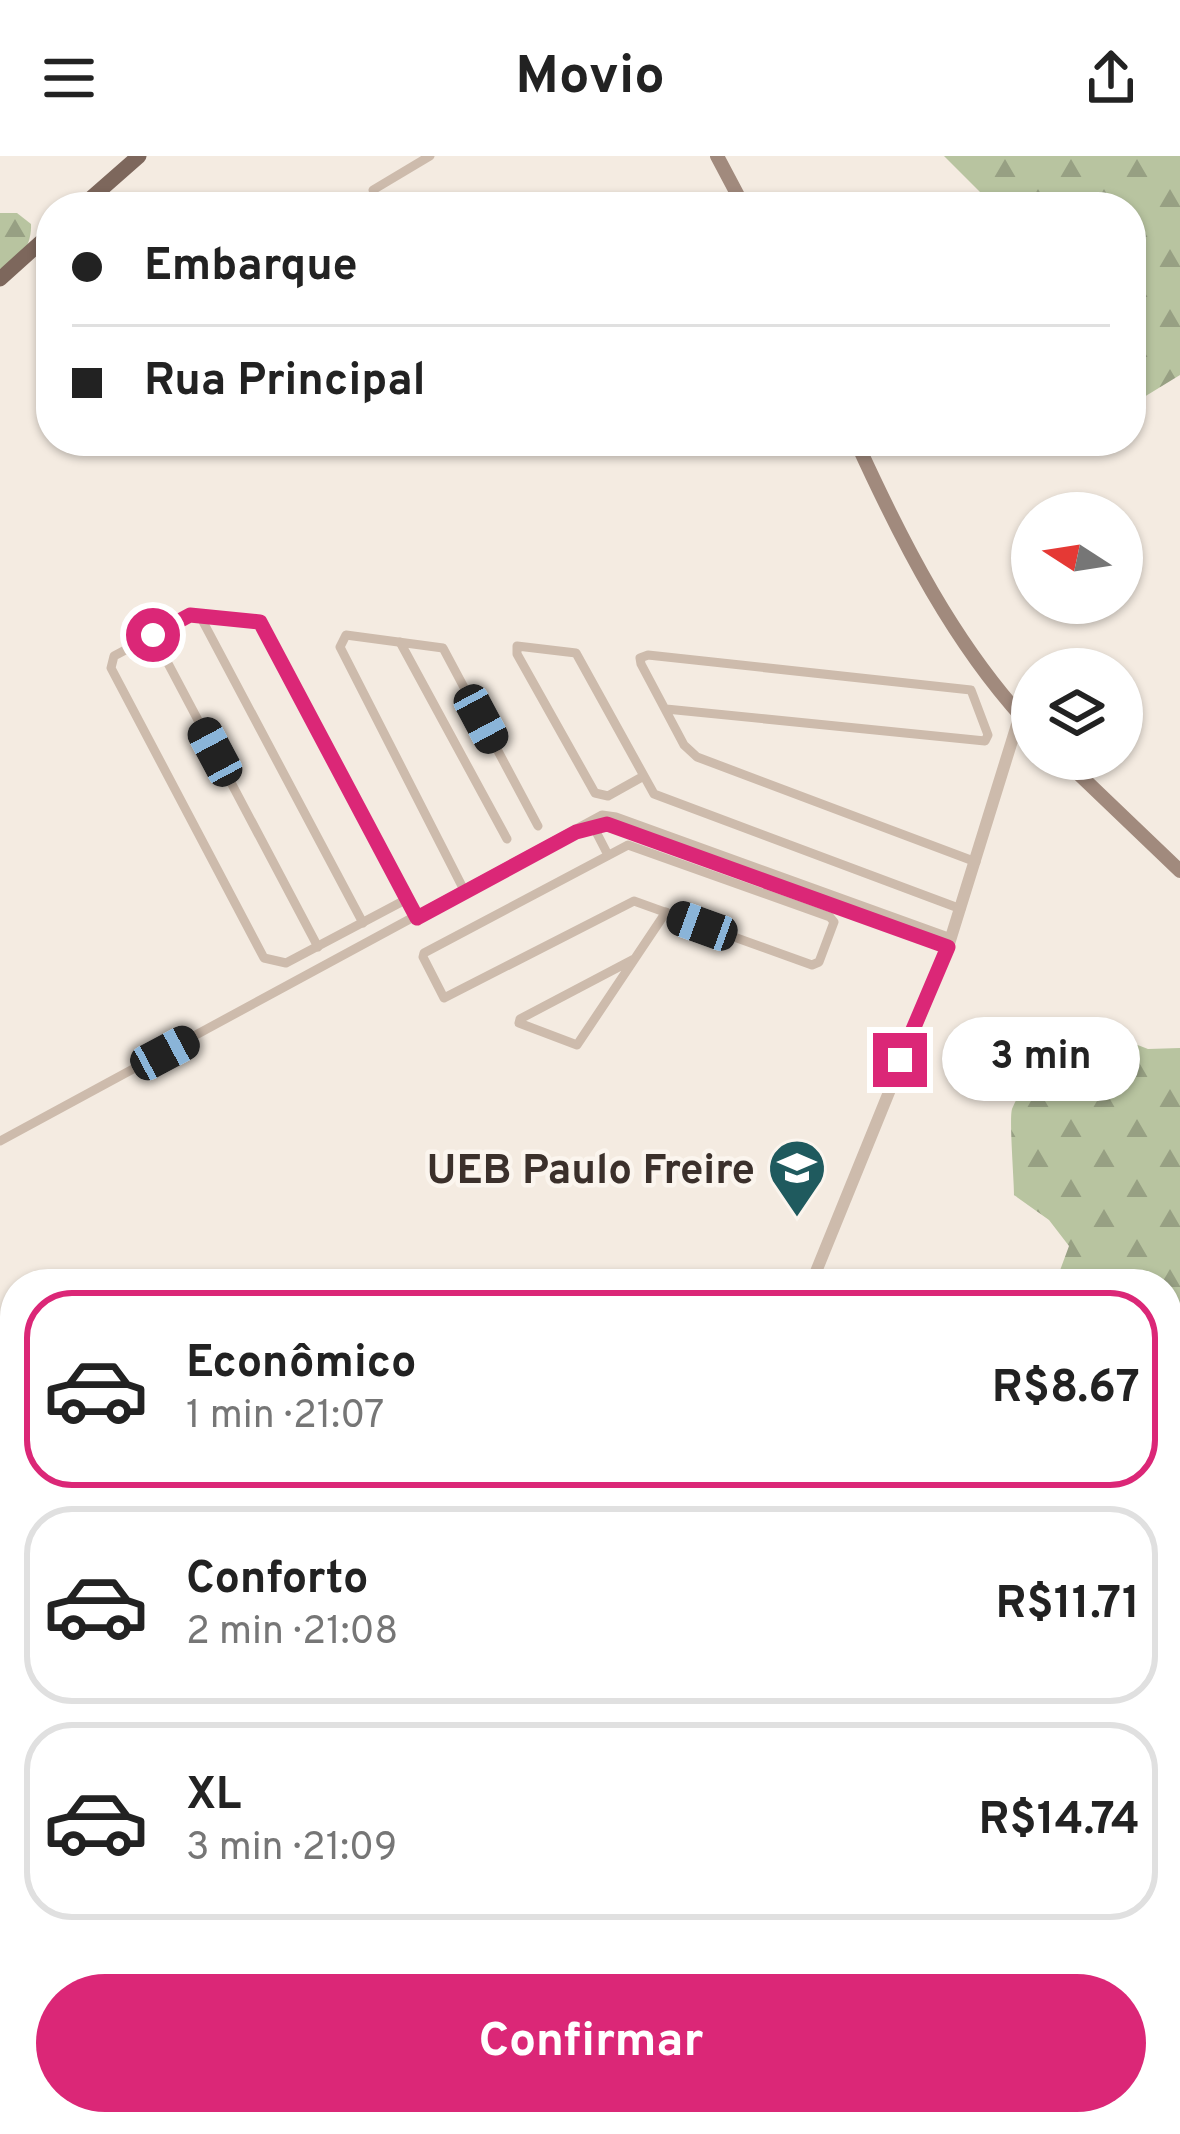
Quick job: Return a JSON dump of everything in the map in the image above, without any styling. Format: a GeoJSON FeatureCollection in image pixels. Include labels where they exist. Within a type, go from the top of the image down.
{"type":"FeatureCollection","features":[{"type":"Feature","properties":{"kind":"main road"},"geometry":{"type":"LineString","coordinates":[[98,192],[139,156]]}},
{"type":"Feature","properties":{"kind":"main road"},"geometry":{"type":"LineString","coordinates":[[717,156],[736,192]]}},
{"type":"Feature","properties":{"kind":"main road"},"geometry":{"type":"LineString","coordinates":[[0,278],[36,246]]}},
{"type":"Feature","properties":{"kind":"main road"},"geometry":{"type":"LineString","coordinates":[[864,456],[932,588],[1011,704]]}},
{"type":"Feature","properties":{"kind":"main road"},"geometry":{"type":"LineString","coordinates":[[1085,780],[1180,872]]}},
{"type":"Feature","properties":{"kind":"street"},"geometry":{"type":"LineString","coordinates":[[374,190],[430,156]]}},
{"type":"Feature","properties":{"kind":"street"},"geometry":{"type":"LineString","coordinates":[[407,899],[279,964],[264,958],[111,668],[114,656],[190,615],[260,622],[407,899],[417,918]]}},
{"type":"Feature","properties":{"kind":"street"},"geometry":{"type":"LineString","coordinates":[[200,616],[363,922]]}},
{"type":"Feature","properties":{"kind":"street"},"geometry":{"type":"LineString","coordinates":[[153,635],[318,946]]}},
{"type":"Feature","properties":{"kind":"street"},"geometry":{"type":"LineString","coordinates":[[465,892],[340,647],[346,635],[442,648],[538,826]]}},
{"type":"Feature","properties":{"kind":"street"},"geometry":{"type":"LineString","coordinates":[[400,642],[507,839]]}},
{"type":"Feature","properties":{"kind":"street"},"geometry":{"type":"LineString","coordinates":[[642,777],[608,796],[595,793],[517,654],[518,646],[576,653],[654,794],[961,909]]}},
{"type":"Feature","properties":{"kind":"street"},"geometry":{"type":"LineString","coordinates":[[666,709],[982,742],[988,738],[969,689],[641,656],[641,664],[684,745],[697,758],[976,862]]}},
{"type":"Feature","properties":{"kind":"street"},"geometry":{"type":"LineString","coordinates":[[818,1269],[949,943],[1011,746]]}},
{"type":"Feature","properties":{"kind":"street"},"geometry":{"type":"LineString","coordinates":[[592,824],[608,855]]}},
{"type":"Feature","properties":{"kind":"street"},"geometry":{"type":"LineString","coordinates":[[0,1141],[592,824],[617,827],[949,943]]}},
{"type":"Feature","properties":{"kind":"street"},"geometry":{"type":"LineString","coordinates":[[636,845],[834,922],[819,962],[812,965],[666,913],[634,901],[443,998],[423,957],[608,855],[636,845]]}},
{"type":"Feature","properties":{"kind":"street"},"geometry":{"type":"LineString","coordinates":[[634,959],[518,1023],[577,1045],[666,913]]}},
{"type":"Feature","properties":{"kind":"green space"},"geometry":{"type":"Polygon","coordinates":[[[944,156],[1180,156],[1180,375],[1146,396],[1146,192],[980,192],[944,156]]]}},
{"type":"Feature","properties":{"kind":"green space"},"geometry":{"type":"Polygon","coordinates":[[[0,213],[17,213],[31,224],[23,252],[0,269],[0,213]]]}},
{"type":"Feature","properties":{"kind":"green space"},"geometry":{"type":"Polygon","coordinates":[[[1104,1032],[1148,1049],[1180,1048],[1180,1269],[1061,1269],[1069,1246],[1049,1220],[1014,1195],[1012,1109],[1038,1070],[1062,1050],[1104,1032]]]}},
{"type":"Feature","properties":{"kind":"place","name":"UEB Paulo Freire"},"geometry":{"type":"Point","coordinates":[797,1219]}},
{"type":"Feature","properties":{"kind":"route"},"geometry":{"type":"LineString","coordinates":[[153,635],[190,615],[260,622],[417,918],[576,832],[607,824],[948,947],[900,1060]]}}]}
